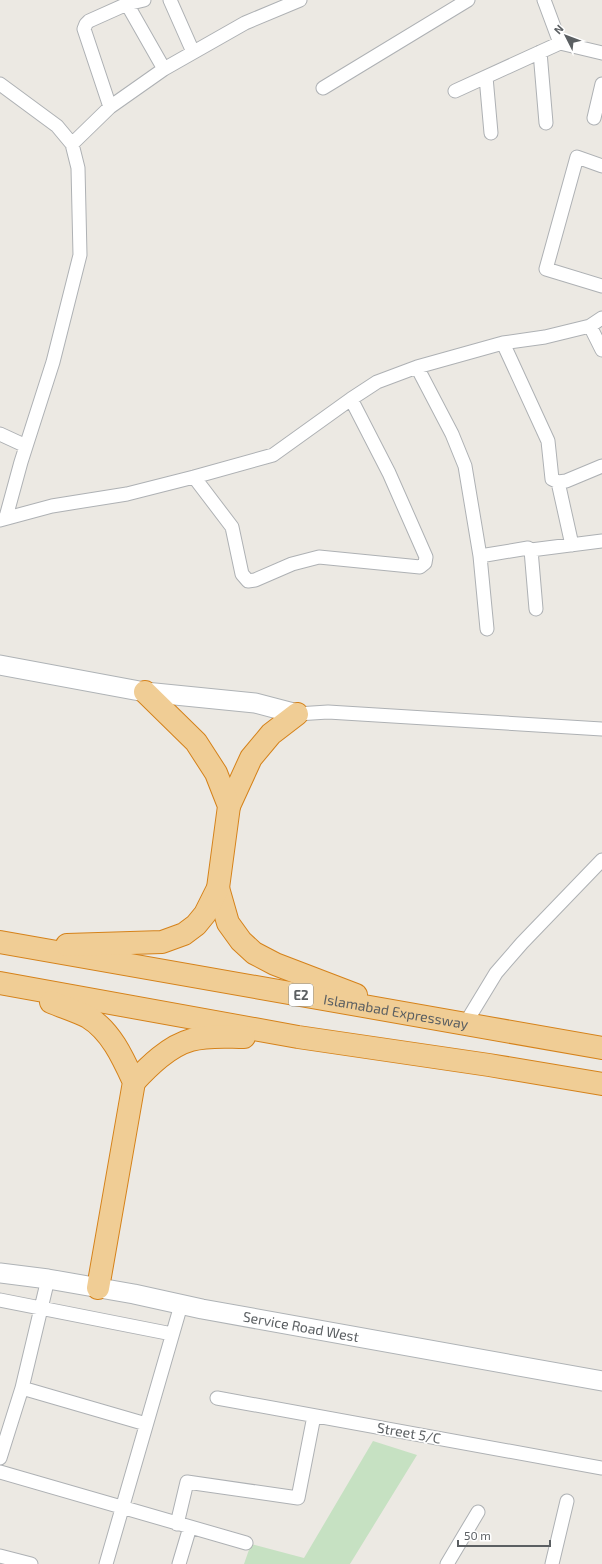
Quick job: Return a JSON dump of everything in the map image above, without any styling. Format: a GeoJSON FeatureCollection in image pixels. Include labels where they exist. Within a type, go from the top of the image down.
{"type":"FeatureCollection","features":[{"type":"Feature","properties":{"kind":"highway"},"geometry":{"type":"LineString","coordinates":[[145,692],[196,742],[216,773],[229,806]]}},
{"type":"Feature","properties":{"kind":"highway"},"geometry":{"type":"LineString","coordinates":[[24,946],[162,942],[184,934],[196,925],[205,914],[218,888],[229,806],[250,758],[271,734],[297,714]]}},
{"type":"Feature","properties":{"kind":"highway"},"geometry":{"type":"LineString","coordinates":[[218,888],[228,923],[241,941],[254,952],[275,964],[396,1012]]}},
{"type":"Feature","properties":{"kind":"highway","name":"Islamabad Expressway"},"geometry":{"type":"LineString","coordinates":[[0,942],[602,1048]]}},
{"type":"Feature","properties":{"kind":"highway"},"geometry":{"type":"LineString","coordinates":[[2,983],[298,1037],[481,1064],[602,1084]]}},
{"type":"Feature","properties":{"kind":"highway"},"geometry":{"type":"LineString","coordinates":[[2,983],[89,1018],[108,1035],[124,1058],[134,1082],[98,1288]]}},
{"type":"Feature","properties":{"kind":"highway"},"geometry":{"type":"LineString","coordinates":[[134,1082],[151,1064],[163,1055],[190,1040],[208,1038],[298,1037]]}},
{"type":"Feature","properties":{"kind":"street"},"geometry":{"type":"LineString","coordinates":[[110,107],[84,29],[89,21],[127,4],[144,0]]}},
{"type":"Feature","properties":{"kind":"street"},"geometry":{"type":"LineString","coordinates":[[170,0],[193,52]]}},
{"type":"Feature","properties":{"kind":"street"},"geometry":{"type":"LineString","coordinates":[[72,144],[110,107],[164,69],[244,23],[300,0]]}},
{"type":"Feature","properties":{"kind":"street"},"geometry":{"type":"LineString","coordinates":[[323,88],[468,0]]}},
{"type":"Feature","properties":{"kind":"street"},"geometry":{"type":"LineString","coordinates":[[544,0],[560,43]]}},
{"type":"Feature","properties":{"kind":"street"},"geometry":{"type":"LineString","coordinates":[[127,4],[164,69]]}},
{"type":"Feature","properties":{"kind":"street"},"geometry":{"type":"LineString","coordinates":[[455,91],[560,43],[602,53]]}},
{"type":"Feature","properties":{"kind":"street"},"geometry":{"type":"LineString","coordinates":[[540,52],[546,123]]}},
{"type":"Feature","properties":{"kind":"street"},"geometry":{"type":"LineString","coordinates":[[486,77],[491,133]]}},
{"type":"Feature","properties":{"kind":"street"},"geometry":{"type":"LineString","coordinates":[[0,84],[57,126],[72,144],[78,168],[80,255],[53,362],[3,518]]}},
{"type":"Feature","properties":{"kind":"street"},"geometry":{"type":"LineString","coordinates":[[594,118],[602,84]]}},
{"type":"Feature","properties":{"kind":"street"},"geometry":{"type":"LineString","coordinates":[[602,166],[577,157],[546,269],[602,286]]}},
{"type":"Feature","properties":{"kind":"street"},"geometry":{"type":"LineString","coordinates":[[3,518],[52,506],[127,494],[273,455],[377,382],[417,367],[503,343],[544,337],[590,326],[602,318]]}},
{"type":"Feature","properties":{"kind":"street"},"geometry":{"type":"LineString","coordinates":[[590,326],[602,350]]}},
{"type":"Feature","properties":{"kind":"street"},"geometry":{"type":"LineString","coordinates":[[503,343],[548,441],[552,478],[558,482],[566,481],[602,466]]}},
{"type":"Feature","properties":{"kind":"street"},"geometry":{"type":"LineString","coordinates":[[417,367],[452,434],[465,466],[480,556],[487,629]]}},
{"type":"Feature","properties":{"kind":"street"},"geometry":{"type":"LineString","coordinates":[[194,477],[232,528],[242,574],[248,581],[255,580],[292,564],[319,557],[420,567],[425,563],[426,558],[389,473],[351,399]]}},
{"type":"Feature","properties":{"kind":"street"},"geometry":{"type":"LineString","coordinates":[[0,434],[26,446]]}},
{"type":"Feature","properties":{"kind":"street"},"geometry":{"type":"LineString","coordinates":[[558,482],[572,546]]}},
{"type":"Feature","properties":{"kind":"street"},"geometry":{"type":"LineString","coordinates":[[480,556],[528,548],[531,550],[602,541]]}},
{"type":"Feature","properties":{"kind":"street"},"geometry":{"type":"LineString","coordinates":[[531,550],[536,609]]}},
{"type":"Feature","properties":{"kind":"street"},"geometry":{"type":"LineString","coordinates":[[0,665],[145,692],[256,703],[297,714],[328,712],[602,729]]}},
{"type":"Feature","properties":{"kind":"street"},"geometry":{"type":"LineString","coordinates":[[465,1024],[496,973],[522,943],[602,860]]}},
{"type":"Feature","properties":{"kind":"street","name":"Service Road West"},"geometry":{"type":"LineString","coordinates":[[0,1273],[48,1279],[134,1294],[181,1305],[602,1381]]}},
{"type":"Feature","properties":{"kind":"street"},"geometry":{"type":"LineString","coordinates":[[0,1458],[22,1388],[48,1279]]}},
{"type":"Feature","properties":{"kind":"street"},"geometry":{"type":"LineString","coordinates":[[0,1300],[172,1334]]}},
{"type":"Feature","properties":{"kind":"street"},"geometry":{"type":"LineString","coordinates":[[106,1564],[181,1305]]}},
{"type":"Feature","properties":{"kind":"street"},"geometry":{"type":"LineString","coordinates":[[22,1388],[146,1424]]}},
{"type":"Feature","properties":{"kind":"street","name":"Street 5/C"},"geometry":{"type":"LineString","coordinates":[[217,1398],[602,1468]]}},
{"type":"Feature","properties":{"kind":"street"},"geometry":{"type":"LineString","coordinates":[[179,1564],[187,1482],[298,1498],[314,1416]]}},
{"type":"Feature","properties":{"kind":"street"},"geometry":{"type":"LineString","coordinates":[[0,1472],[246,1543]]}},
{"type":"Feature","properties":{"kind":"street"},"geometry":{"type":"LineString","coordinates":[[552,1564],[567,1501]]}},
{"type":"Feature","properties":{"kind":"street"},"geometry":{"type":"LineString","coordinates":[[447,1564],[478,1512]]}},
{"type":"Feature","properties":{"kind":"street"},"geometry":{"type":"LineString","coordinates":[[0,1556],[31,1564]]}},
{"type":"Feature","properties":{"kind":"green space"},"geometry":{"type":"Polygon","coordinates":[[[373,1441],[417,1455],[350,1564],[244,1564],[251,1544],[304,1558],[373,1441]]]}}]}
